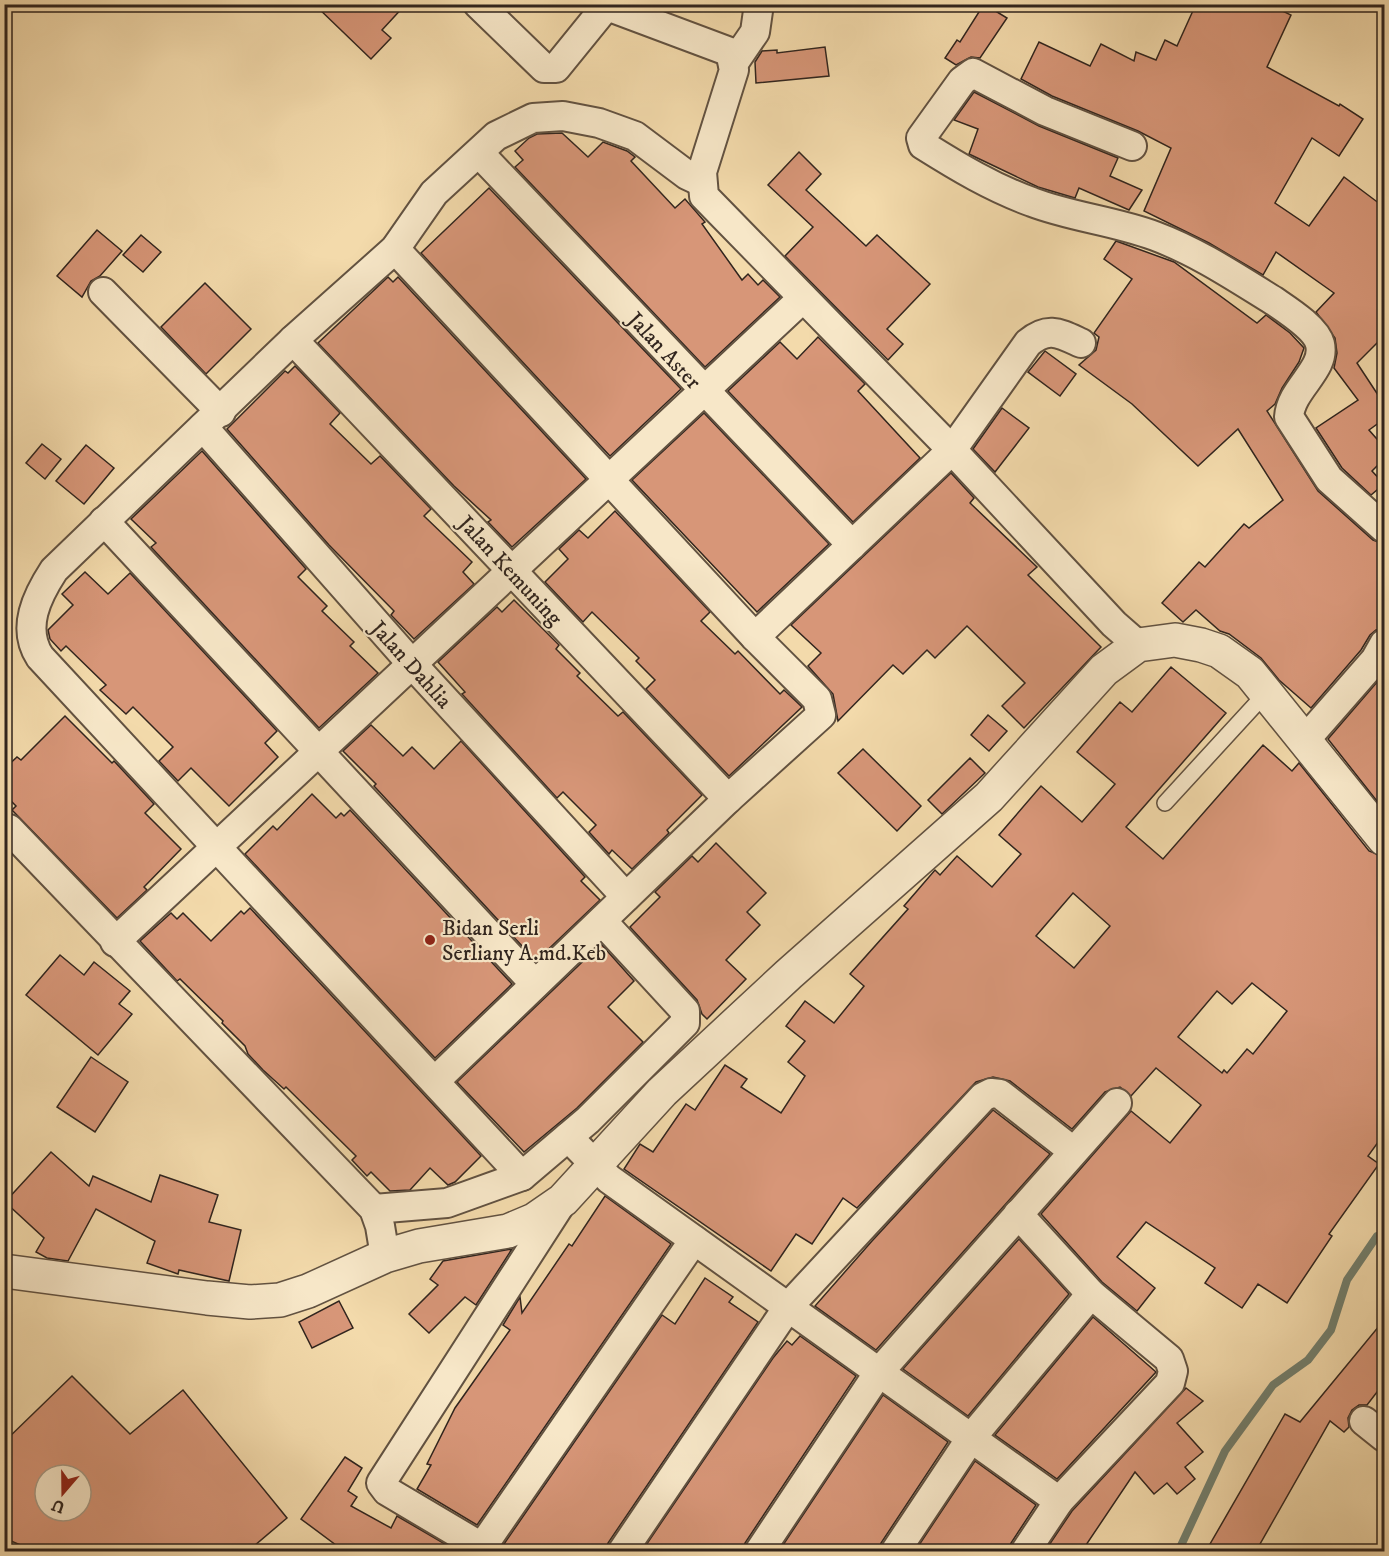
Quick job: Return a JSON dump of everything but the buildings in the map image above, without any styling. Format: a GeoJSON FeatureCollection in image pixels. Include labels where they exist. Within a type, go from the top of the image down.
{"type":"FeatureCollection","features":[{"type":"Feature","properties":{"kind":"street"},"geometry":{"type":"LineString","coordinates":[[478,4],[544,68],[556,68],[608,5],[730,52],[734,70],[702,172],[704,196],[952,450],[1114,624],[1138,645]]}},
{"type":"Feature","properties":{"kind":"street"},"geometry":{"type":"LineString","coordinates":[[733,64],[755,32],[759,4]]}},
{"type":"Feature","properties":{"kind":"street"},"geometry":{"type":"LineString","coordinates":[[1132,146],[1045,111],[973,73],[962,81],[921,138],[923,145],[966,172],[1033,202],[1154,236],[1209,260],[1296,316],[1320,342],[1321,357],[1312,374],[1298,390],[1290,407],[1289,417],[1329,479],[1384,528]]}},
{"type":"Feature","properties":{"kind":"street"},"geometry":{"type":"LineString","coordinates":[[522,1176],[218,846],[40,657],[32,644],[33,614],[47,580],[54,570],[293,340],[395,249],[434,193],[480,154],[496,136],[533,118],[562,116],[599,123],[635,136],[687,175],[702,182]]}},
{"type":"Feature","properties":{"kind":"street","name":"Jalan Aster"},"geometry":{"type":"LineString","coordinates":[[480,154],[852,545]]}},
{"type":"Feature","properties":{"kind":"street"},"geometry":{"type":"LineString","coordinates":[[395,249],[755,637],[817,699],[821,715],[728,799],[435,1081]]}},
{"type":"Feature","properties":{"kind":"street","name":"Jalan Dahlia"},"geometry":{"type":"LineString","coordinates":[[103,292],[212,419],[412,664],[626,897]]}},
{"type":"Feature","properties":{"kind":"street"},"geometry":{"type":"LineString","coordinates":[[115,942],[803,298]]}},
{"type":"Feature","properties":{"kind":"street"},"geometry":{"type":"LineString","coordinates":[[755,637],[952,450],[1028,343],[1040,333],[1058,333],[1081,343]]}},
{"type":"Feature","properties":{"kind":"street","name":"Jalan Kemuning"},"geometry":{"type":"LineString","coordinates":[[293,340],[728,799]]}},
{"type":"Feature","properties":{"kind":"street"},"geometry":{"type":"LineString","coordinates":[[104,521],[535,984]]}},
{"type":"Feature","properties":{"kind":"street"},"geometry":{"type":"LineString","coordinates":[[694,1240],[486,1549],[387,1491],[381,1483],[563,1200],[593,1166],[662,1092],[789,974],[989,797],[1104,670],[1138,645],[1174,640],[1201,645],[1219,651],[1250,673],[1384,839]]}},
{"type":"Feature","properties":{"kind":"street"},"geometry":{"type":"LineString","coordinates":[[1305,740],[1375,660],[1384,644]]}},
{"type":"Feature","properties":{"kind":"street"},"geometry":{"type":"LineString","coordinates":[[9,829],[115,942],[374,1209],[385,1256]]}},
{"type":"Feature","properties":{"kind":"street"},"geometry":{"type":"LineString","coordinates":[[374,1209],[447,1203],[522,1176],[568,1137],[685,1023],[685,1011],[602,921]]}},
{"type":"Feature","properties":{"kind":"street"},"geometry":{"type":"LineString","coordinates":[[621,1551],[788,1307],[983,1097],[991,1093],[1000,1094],[1073,1151]]}},
{"type":"Feature","properties":{"kind":"street"},"geometry":{"type":"LineString","coordinates":[[759,1551],[879,1372],[1117,1103]]}},
{"type":"Feature","properties":{"kind":"street"},"geometry":{"type":"LineString","coordinates":[[568,1137],[593,1166],[1059,1501]]}},
{"type":"Feature","properties":{"kind":"street"},"geometry":{"type":"LineString","coordinates":[[4,1271],[250,1302],[280,1300],[308,1291],[385,1256],[419,1246],[508,1231],[534,1220],[563,1200]]}},
{"type":"Feature","properties":{"kind":"street"},"geometry":{"type":"LineString","coordinates":[[1018,1214],[1091,1294],[1169,1359],[1173,1371],[1170,1383],[1059,1501],[1025,1551]]}},
{"type":"Feature","properties":{"kind":"street"},"geometry":{"type":"LineString","coordinates":[[896,1551],[971,1438],[1091,1294]]}},
{"type":"Feature","properties":{"kind":"lane"},"geometry":{"type":"LineString","coordinates":[[1165,803],[1266,693]]}},
{"type":"Feature","properties":{"kind":"waterway"},"geometry":{"type":"LineString","coordinates":[[1178,1552],[1225,1451],[1273,1385],[1308,1360],[1331,1330],[1347,1280],[1377,1236],[1384,1234]]}},
{"type":"Feature","properties":{"kind":"waterway"},"geometry":{"type":"LineString","coordinates":[[4,1544],[19,1552]]}},
{"type":"Feature","properties":{"kind":"place","name":"Bidan Serli Serliany A.md.Keb"},"geometry":{"type":"Point","coordinates":[430,940]}}]}
